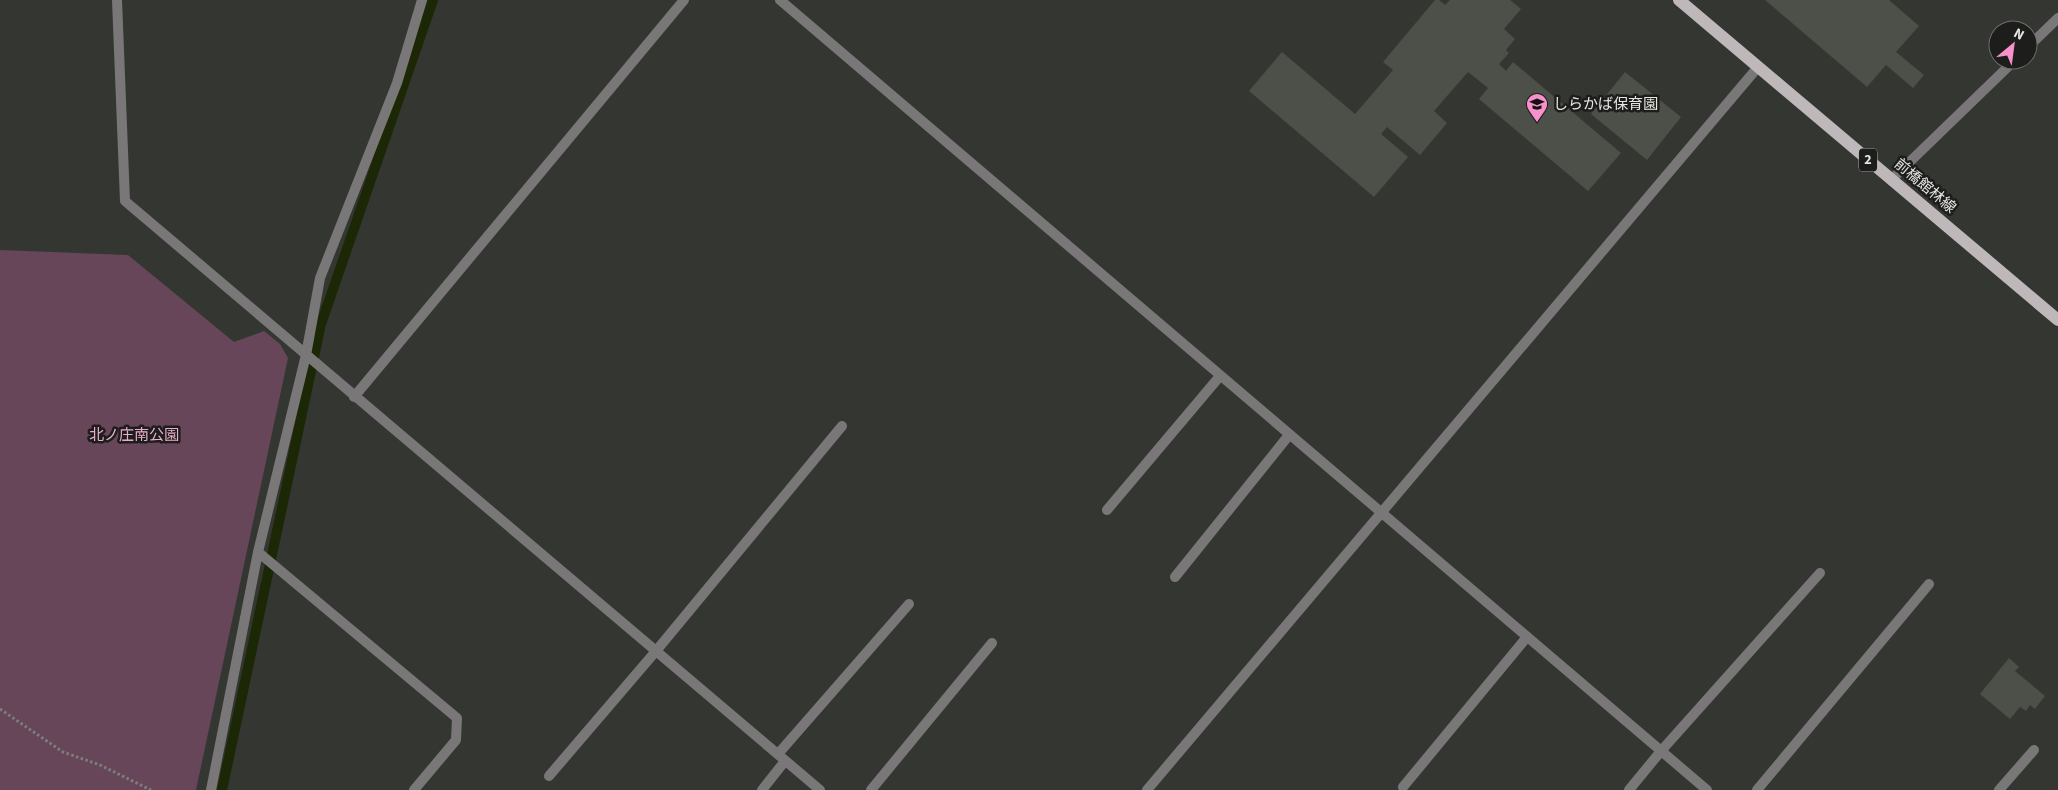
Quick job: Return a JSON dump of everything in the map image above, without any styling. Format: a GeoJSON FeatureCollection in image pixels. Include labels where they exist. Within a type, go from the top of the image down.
{"type":"FeatureCollection","features":[{"type":"Feature","properties":{"kind":"main road","name":"前橋館林線"},"geometry":{"type":"LineString","coordinates":[[1679,0],[2058,320]]}},
{"type":"Feature","properties":{"kind":"street"},"geometry":{"type":"LineString","coordinates":[[116,0],[125,201],[820,790]]}},
{"type":"Feature","properties":{"kind":"street"},"geometry":{"type":"LineString","coordinates":[[212,790],[258,552],[306,355],[320,278],[396,83],[422,0]]}},
{"type":"Feature","properties":{"kind":"street"},"geometry":{"type":"LineString","coordinates":[[354,397],[684,0]]}},
{"type":"Feature","properties":{"kind":"street"},"geometry":{"type":"LineString","coordinates":[[780,0],[1707,790]]}},
{"type":"Feature","properties":{"kind":"street"},"geometry":{"type":"LineString","coordinates":[[2038,37],[2058,18]]}},
{"type":"Feature","properties":{"kind":"street"},"geometry":{"type":"LineString","coordinates":[[1148,790],[1758,67]]}},
{"type":"Feature","properties":{"kind":"street"},"geometry":{"type":"LineString","coordinates":[[1892,179],[2005,70]]}},
{"type":"Feature","properties":{"kind":"street"},"geometry":{"type":"LineString","coordinates":[[1107,510],[1220,376]]}},
{"type":"Feature","properties":{"kind":"street"},"geometry":{"type":"LineString","coordinates":[[548,776],[656,651],[842,426]]}},
{"type":"Feature","properties":{"kind":"street"},"geometry":{"type":"LineString","coordinates":[[1175,577],[1289,435]]}},
{"type":"Feature","properties":{"kind":"street"},"geometry":{"type":"LineString","coordinates":[[258,552],[457,718],[456,740],[414,790]]}},
{"type":"Feature","properties":{"kind":"street"},"geometry":{"type":"LineString","coordinates":[[1629,790],[1661,751],[1820,573]]}},
{"type":"Feature","properties":{"kind":"street"},"geometry":{"type":"LineString","coordinates":[[1757,790],[1929,584]]}},
{"type":"Feature","properties":{"kind":"street"},"geometry":{"type":"LineString","coordinates":[[762,790],[782,758],[909,604]]}},
{"type":"Feature","properties":{"kind":"street"},"geometry":{"type":"LineString","coordinates":[[1403,786],[1527,637]]}},
{"type":"Feature","properties":{"kind":"street"},"geometry":{"type":"LineString","coordinates":[[871,790],[992,643]]}},
{"type":"Feature","properties":{"kind":"street"},"geometry":{"type":"LineString","coordinates":[[1999,790],[2034,750]]}},
{"type":"Feature","properties":{"kind":"path"},"geometry":{"type":"LineString","coordinates":[[0,709],[63,752],[100,765],[151,790]]}},
{"type":"Feature","properties":{"kind":"green space","name":"北ノ庄南公園"},"geometry":{"type":"Polygon","coordinates":[[[0,250],[128,255],[234,342],[264,331],[280,344],[288,358],[196,790],[0,790],[0,250]]]}},
{"type":"Feature","properties":{"kind":"building"},"geometry":{"type":"Polygon","coordinates":[[[1435,0],[1439,0],[1445,5],[1450,0],[1510,0],[1521,9],[1504,29],[1515,39],[1506,50],[1509,53],[1499,64],[1506,71],[1513,62],[1621,153],[1588,191],[1479,99],[1488,88],[1468,72],[1434,111],[1447,123],[1420,155],[1387,127],[1381,134],[1408,157],[1374,197],[1249,91],[1282,52],[1355,114],[1393,70],[1383,62],[1435,0]]]}},
{"type":"Feature","properties":{"kind":"building"},"geometry":{"type":"Polygon","coordinates":[[[1765,0],[1889,0],[1919,26],[1896,52],[1924,75],[1913,88],[1886,65],[1867,87],[1765,0]]]}},
{"type":"Feature","properties":{"kind":"building"},"geometry":{"type":"Polygon","coordinates":[[[1625,72],[1681,117],[1647,160],[1591,114],[1625,72]]]}},
{"type":"Feature","properties":{"kind":"building"},"geometry":{"type":"Polygon","coordinates":[[[2009,658],[2019,667],[2015,671],[2045,696],[2035,709],[2030,705],[2026,711],[2020,707],[2010,719],[1980,694],[2009,658]]]}},
{"type":"Feature","properties":{"kind":"waterway"},"geometry":{"type":"LineString","coordinates":[[222,790],[321,324],[433,0]]}},
{"type":"Feature","properties":{"kind":"place","name":"しらかば保育園"},"geometry":{"type":"Point","coordinates":[1537,123]}}]}
